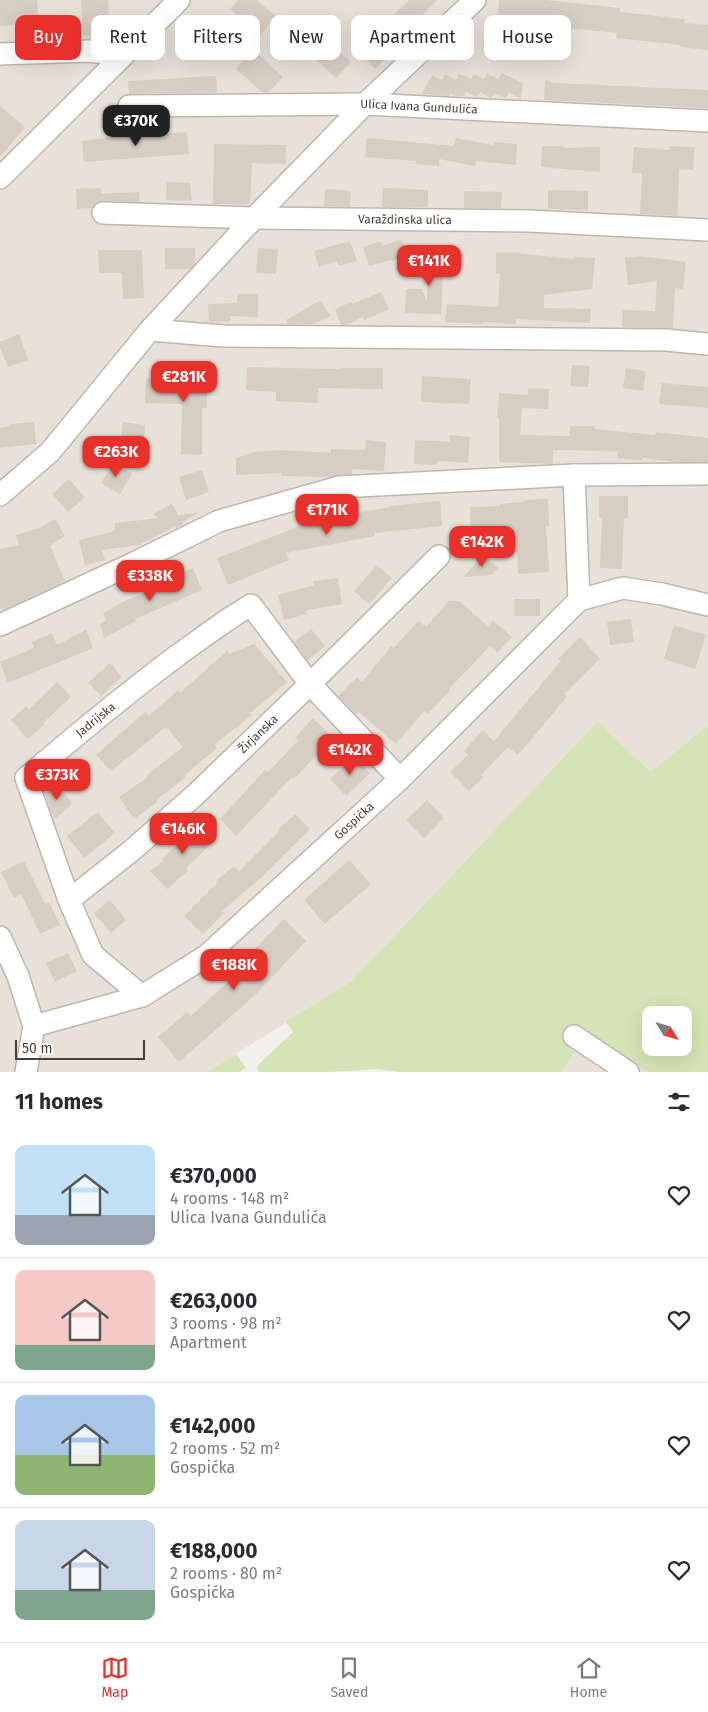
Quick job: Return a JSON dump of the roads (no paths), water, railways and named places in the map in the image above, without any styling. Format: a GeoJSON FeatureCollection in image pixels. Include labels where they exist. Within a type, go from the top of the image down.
{"type":"FeatureCollection","features":[{"type":"Feature","properties":{"kind":"street"},"geometry":{"type":"LineString","coordinates":[[164,15],[179,0]]}},
{"type":"Feature","properties":{"kind":"street"},"geometry":{"type":"LineString","coordinates":[[0,495],[50,452],[150,330],[254,218],[365,104],[475,0]]}},
{"type":"Feature","properties":{"kind":"street"},"geometry":{"type":"LineString","coordinates":[[0,54],[91,51]]}},
{"type":"Feature","properties":{"kind":"street"},"geometry":{"type":"LineString","coordinates":[[0,178],[119,60]]}},
{"type":"Feature","properties":{"kind":"street","name":"Ulica Ivana Gundulića"},"geometry":{"type":"LineString","coordinates":[[129,106],[365,104],[708,121]]}},
{"type":"Feature","properties":{"kind":"street","name":"Varaždinska ulica"},"geometry":{"type":"LineString","coordinates":[[103,213],[254,218],[529,221],[708,230]]}},
{"type":"Feature","properties":{"kind":"street"},"geometry":{"type":"LineString","coordinates":[[150,330],[223,336],[666,340],[708,344]]}},
{"type":"Feature","properties":{"kind":"street"},"geometry":{"type":"LineString","coordinates":[[0,625],[132,564],[219,521],[339,487],[574,475],[706,474]]}},
{"type":"Feature","properties":{"kind":"street"},"geometry":{"type":"LineString","coordinates":[[574,475],[580,600]]}},
{"type":"Feature","properties":{"kind":"street","name":"Žirjanska"},"geometry":{"type":"LineString","coordinates":[[69,900],[130,852],[194,796],[439,556]]}},
{"type":"Feature","properties":{"kind":"street","name":"Gospićka"},"geometry":{"type":"LineString","coordinates":[[34,1026],[142,996],[206,956],[400,779],[580,600],[623,588],[662,594],[708,605]]}},
{"type":"Feature","properties":{"kind":"street","name":"Jadrijska"},"geometry":{"type":"LineString","coordinates":[[142,996],[93,955],[69,900],[26,778],[148,677],[229,618],[251,605],[310,684]]}},
{"type":"Feature","properties":{"kind":"street"},"geometry":{"type":"LineString","coordinates":[[310,684],[400,779]]}},
{"type":"Feature","properties":{"kind":"street"},"geometry":{"type":"LineString","coordinates":[[0,937],[18,976],[34,1026],[26,1072]]}},
{"type":"Feature","properties":{"kind":"street"},"geometry":{"type":"LineString","coordinates":[[574,1036],[628,1072]]}}]}
